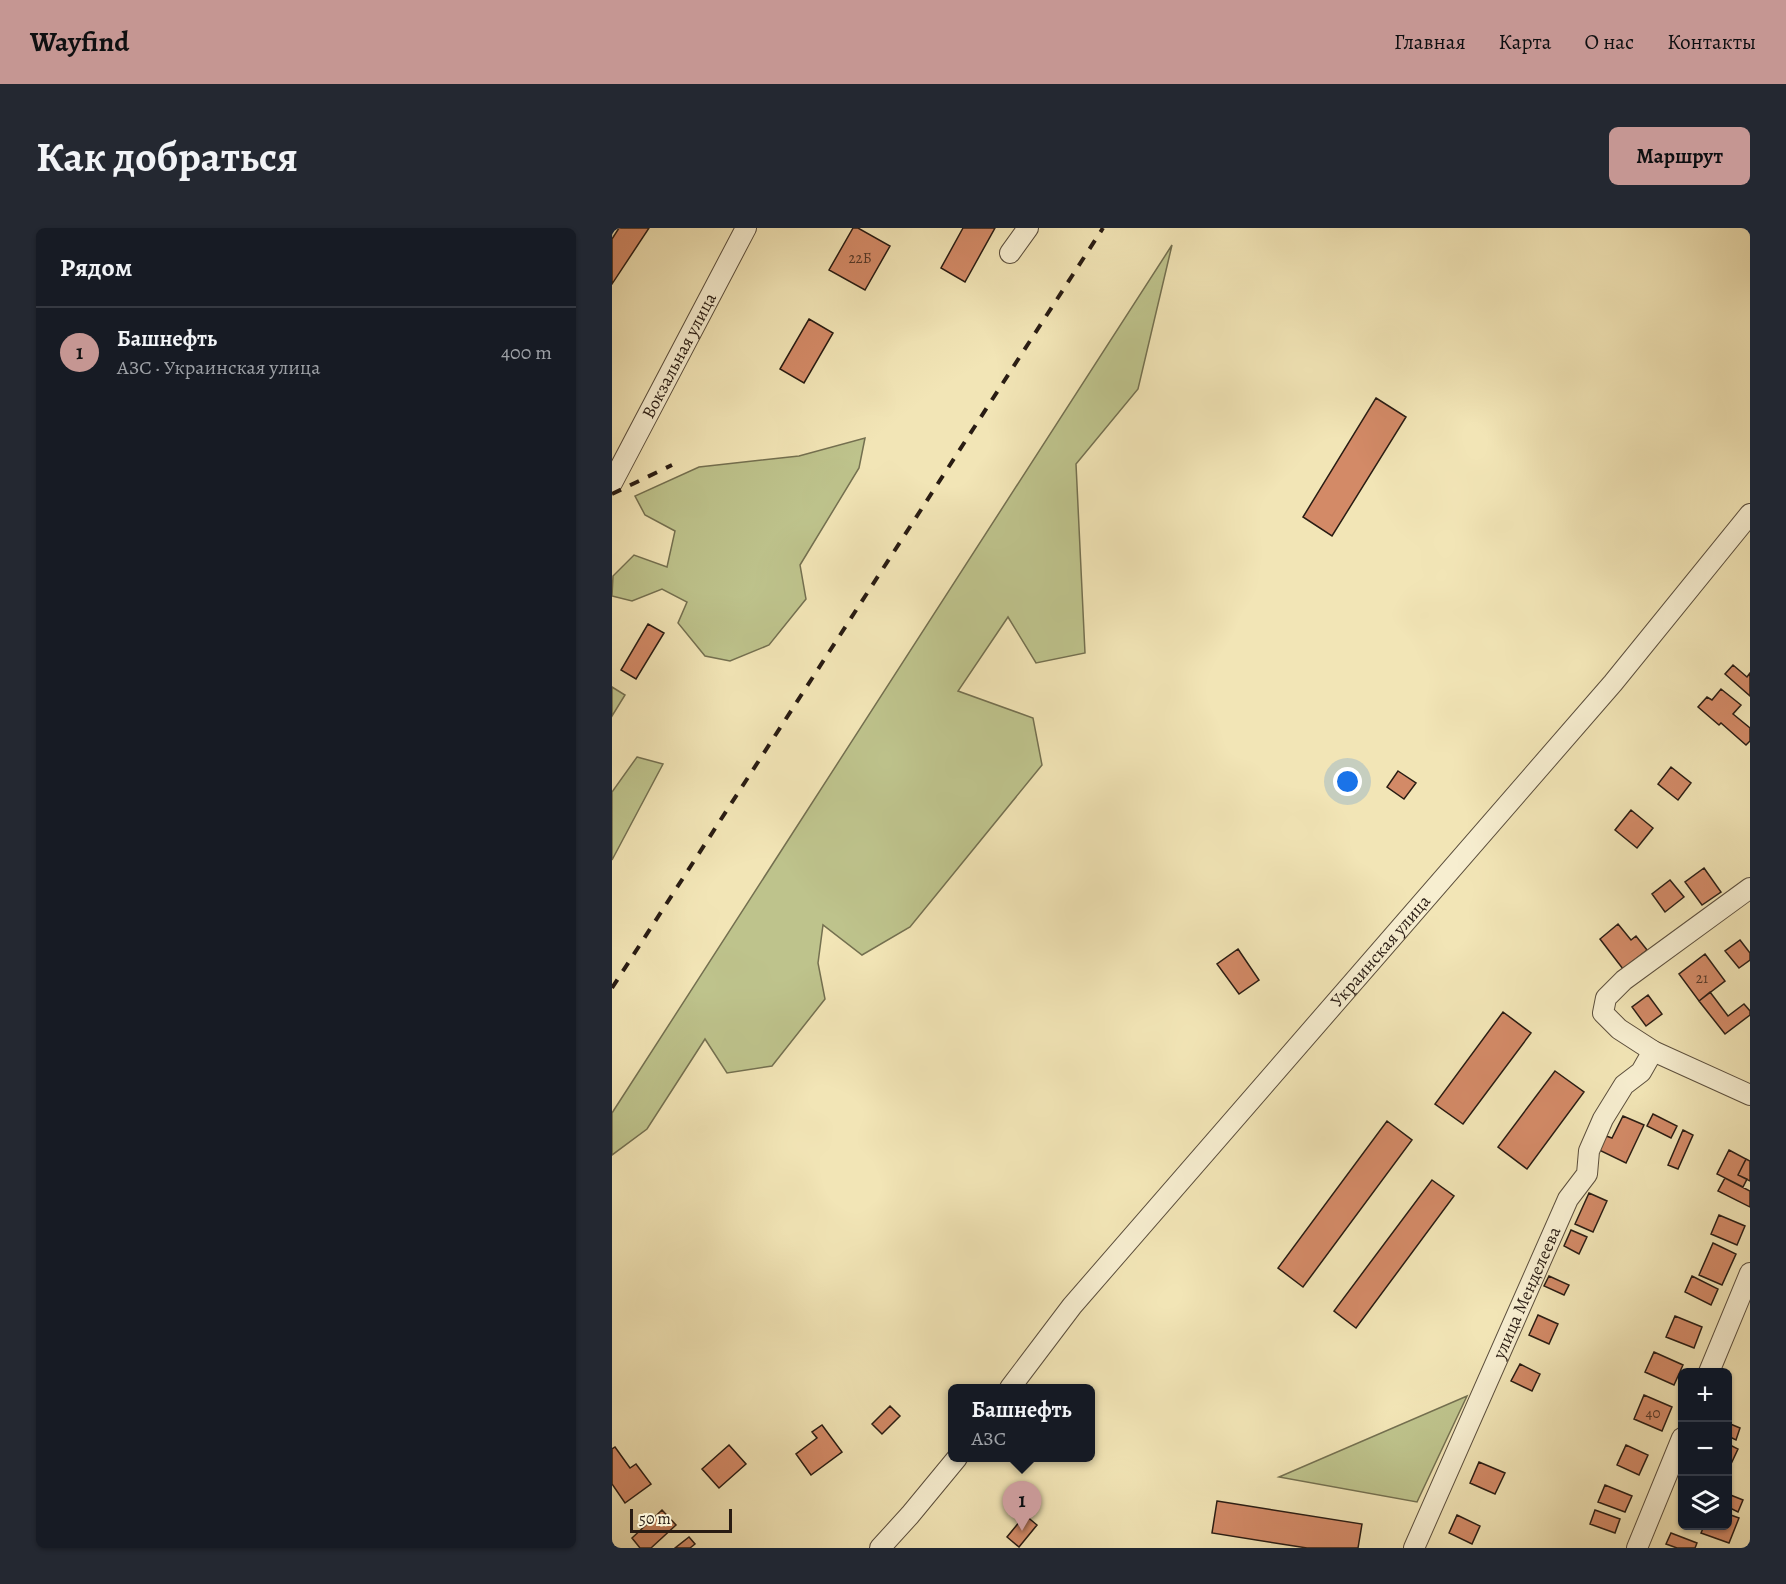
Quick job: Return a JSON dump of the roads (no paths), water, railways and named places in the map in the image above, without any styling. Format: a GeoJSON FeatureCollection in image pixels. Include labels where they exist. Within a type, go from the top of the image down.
{"type":"FeatureCollection","features":[{"type":"Feature","properties":{"kind":"street","name":"Вокзальная улица"},"geometry":{"type":"LineString","coordinates":[[612,483],[746,228]]}},
{"type":"Feature","properties":{"kind":"street"},"geometry":{"type":"LineString","coordinates":[[1010,254],[1028,228]]}},
{"type":"Feature","properties":{"kind":"street","name":"Украинская улица"},"geometry":{"type":"LineString","coordinates":[[1014,1384],[1072,1306],[1613,683],[1750,514]]}},
{"type":"Feature","properties":{"kind":"street"},"geometry":{"type":"LineString","coordinates":[[1750,888],[1624,980],[1606,998],[1603,1013],[1619,1029],[1653,1051],[1750,1095]]}},
{"type":"Feature","properties":{"kind":"street","name":"улица Менделеева"},"geometry":{"type":"LineString","coordinates":[[1414,1548],[1568,1199],[1587,1174],[1589,1151],[1603,1119],[1624,1086],[1641,1072],[1653,1051]]}},
{"type":"Feature","properties":{"kind":"street"},"geometry":{"type":"LineString","coordinates":[[1711,1368],[1750,1273]]}},
{"type":"Feature","properties":{"kind":"street"},"geometry":{"type":"LineString","coordinates":[[1637,1548],[1678,1450]]}},
{"type":"Feature","properties":{"kind":"street"},"geometry":{"type":"LineString","coordinates":[[880,1548],[954,1462]]}},
{"type":"Feature","properties":{"kind":"railway"},"geometry":{"type":"LineString","coordinates":[[612,988],[1103,228]]}},
{"type":"Feature","properties":{"kind":"railway"},"geometry":{"type":"LineString","coordinates":[[612,494],[672,465]]}},
{"type":"Feature","properties":{"kind":"place","name":"Башнефть"},"geometry":{"type":"Point","coordinates":[1022,1531]}}]}
